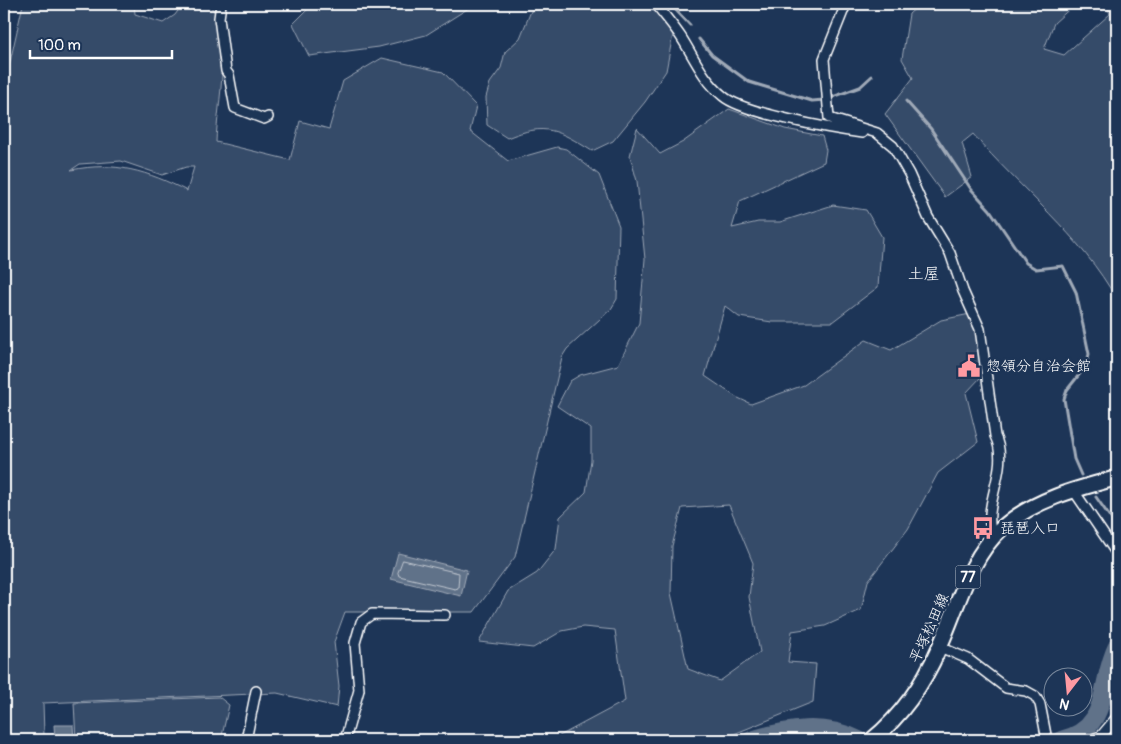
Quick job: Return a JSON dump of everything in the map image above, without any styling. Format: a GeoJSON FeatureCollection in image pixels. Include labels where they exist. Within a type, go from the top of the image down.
{"type":"FeatureCollection","features":[{"type":"Feature","properties":{"kind":"main road","name":"平塚松田線"},"geometry":{"type":"LineString","coordinates":[[874,738],[912,695],[930,668],[979,554],[993,536],[1021,513],[1074,492],[1117,478]]}},
{"type":"Feature","properties":{"kind":"street"},"geometry":{"type":"LineString","coordinates":[[221,4],[219,18],[226,71],[235,108],[264,119],[268,117]]}},
{"type":"Feature","properties":{"kind":"street"},"geometry":{"type":"LineString","coordinates":[[656,4],[682,38],[692,59],[722,96],[730,101],[762,112],[864,134],[887,142]]}},
{"type":"Feature","properties":{"kind":"street"},"geometry":{"type":"LineString","coordinates":[[846,4],[824,58],[829,118],[877,133],[893,146],[909,174],[928,217],[950,253],[980,329],[996,436],[1001,447],[999,475],[988,524],[993,536]]}},
{"type":"Feature","properties":{"kind":"street"},"geometry":{"type":"LineString","coordinates":[[1074,492],[1117,554]]}},
{"type":"Feature","properties":{"kind":"street"},"geometry":{"type":"LineString","coordinates":[[345,740],[359,690],[355,643],[361,622],[372,614],[446,615]]}},
{"type":"Feature","properties":{"kind":"street"},"geometry":{"type":"LineString","coordinates":[[940,647],[968,659],[1006,688],[1026,691],[1035,696],[1040,704],[1047,739]]}},
{"type":"Feature","properties":{"kind":"street"},"geometry":{"type":"LineString","coordinates":[[246,740],[256,691]]}},
{"type":"Feature","properties":{"kind":"street"},"geometry":{"type":"LineString","coordinates":[[1090,740],[1103,738],[1117,716]]}},
{"type":"Feature","properties":{"kind":"shaded area"},"geometry":{"type":"Polygon","coordinates":[[[23,4],[134,4],[135,14],[163,23],[175,15],[182,5],[209,4],[217,17],[221,33],[222,51],[216,142],[290,160],[300,121],[329,129],[343,81],[382,58],[443,72],[476,106],[470,131],[508,161],[557,147],[566,149],[599,175],[619,226],[617,299],[611,309],[567,349],[562,357],[515,557],[474,612],[345,612],[334,642],[339,686],[337,707],[277,693],[43,703],[44,735],[42,740],[4,740],[4,89],[23,4]],[[121,161],[80,164],[71,170],[87,167],[117,167],[145,173],[187,191],[194,167],[186,167],[162,175],[121,161]]]}},
{"type":"Feature","properties":{"kind":"shaded area"},"geometry":{"type":"Polygon","coordinates":[[[313,4],[475,4],[426,35],[379,47],[309,56],[293,24],[313,4]]]}},
{"type":"Feature","properties":{"kind":"shaded area"},"geometry":{"type":"Polygon","coordinates":[[[543,4],[582,4],[592,7],[605,4],[656,4],[674,29],[666,71],[645,102],[613,141],[592,151],[560,133],[532,130],[507,138],[487,125],[486,97],[490,83],[501,68],[505,52],[520,38],[531,11],[543,4]]]}},
{"type":"Feature","properties":{"kind":"shaded area"},"geometry":{"type":"Polygon","coordinates":[[[920,4],[1075,4],[1054,23],[1044,49],[1064,55],[1110,14],[1106,4],[1117,4],[1117,300],[1086,255],[1068,234],[973,134],[962,143],[972,177],[945,197],[885,114],[913,78],[902,59],[909,14],[920,4]]]}},
{"type":"Feature","properties":{"kind":"shaded area"},"geometry":{"type":"Polygon","coordinates":[[[729,109],[785,129],[822,136],[826,150],[824,162],[740,201],[732,228],[758,222],[780,222],[833,205],[866,210],[882,237],[878,287],[832,322],[772,322],[739,317],[725,306],[705,376],[736,397],[751,404],[804,385],[866,340],[891,350],[941,320],[975,313],[981,377],[966,393],[978,442],[938,473],[908,529],[868,581],[861,610],[825,626],[792,631],[788,662],[816,664],[813,702],[719,740],[552,740],[625,701],[615,630],[583,627],[562,631],[533,648],[479,642],[508,591],[537,573],[556,549],[560,517],[586,492],[591,460],[591,429],[557,406],[570,381],[580,375],[618,365],[639,323],[645,259],[637,181],[630,156],[637,128],[660,154],[683,142],[729,109]],[[729,505],[682,508],[672,546],[671,593],[688,669],[720,681],[760,652],[749,597],[753,563],[729,505]]]}},
{"type":"Feature","properties":{"kind":"shaded area"},"geometry":{"type":"Polygon","coordinates":[[[219,697],[229,705],[221,740],[76,740],[74,703],[219,697]]]}},
{"type":"Feature","properties":{"kind":"water"},"geometry":{"type":"Polygon","coordinates":[[[398,553],[467,570],[461,596],[391,579],[398,553]]]}},
{"type":"Feature","properties":{"kind":"water"},"geometry":{"type":"Polygon","coordinates":[[[54,725],[73,725],[74,740],[55,740],[54,725]]]}},
{"type":"Feature","properties":{"kind":"waterway"},"geometry":{"type":"LineString","coordinates":[[670,4],[690,25]]}},
{"type":"Feature","properties":{"kind":"waterway"},"geometry":{"type":"LineString","coordinates":[[699,39],[712,55],[749,82],[812,101],[824,100]]}},
{"type":"Feature","properties":{"kind":"waterway"},"geometry":{"type":"LineString","coordinates":[[830,98],[860,87],[872,76]]}},
{"type":"Feature","properties":{"kind":"waterway"},"geometry":{"type":"LineString","coordinates":[[906,101],[931,129],[971,189],[990,210],[1026,263],[1036,269],[1063,266],[1076,292],[1089,354],[1086,366],[1067,390],[1064,399],[1074,459],[1081,475]]}},
{"type":"Feature","properties":{"kind":"waterway"},"geometry":{"type":"LineString","coordinates":[[1096,497],[1117,527]]}},
{"type":"Feature","properties":{"kind":"waterway"},"geometry":{"type":"LineString","coordinates":[[1061,740],[1077,734],[1089,725],[1096,715],[1111,660],[1117,646]]}},
{"type":"Feature","properties":{"kind":"waterway"},"geometry":{"type":"LineString","coordinates":[[751,740],[792,730],[805,729],[832,731],[846,734],[859,740]]}},
{"type":"Feature","properties":{"kind":"place","name":"惣領分自治会館"},"geometry":{"type":"Point","coordinates":[969,366]}},
{"type":"Feature","properties":{"kind":"place","name":"琵琶入口"},"geometry":{"type":"Point","coordinates":[983,528]}},
{"type":"Feature","properties":{"kind":"district","name":"土屋"},"geometry":{"type":"Point","coordinates":[924,273]}}]}
